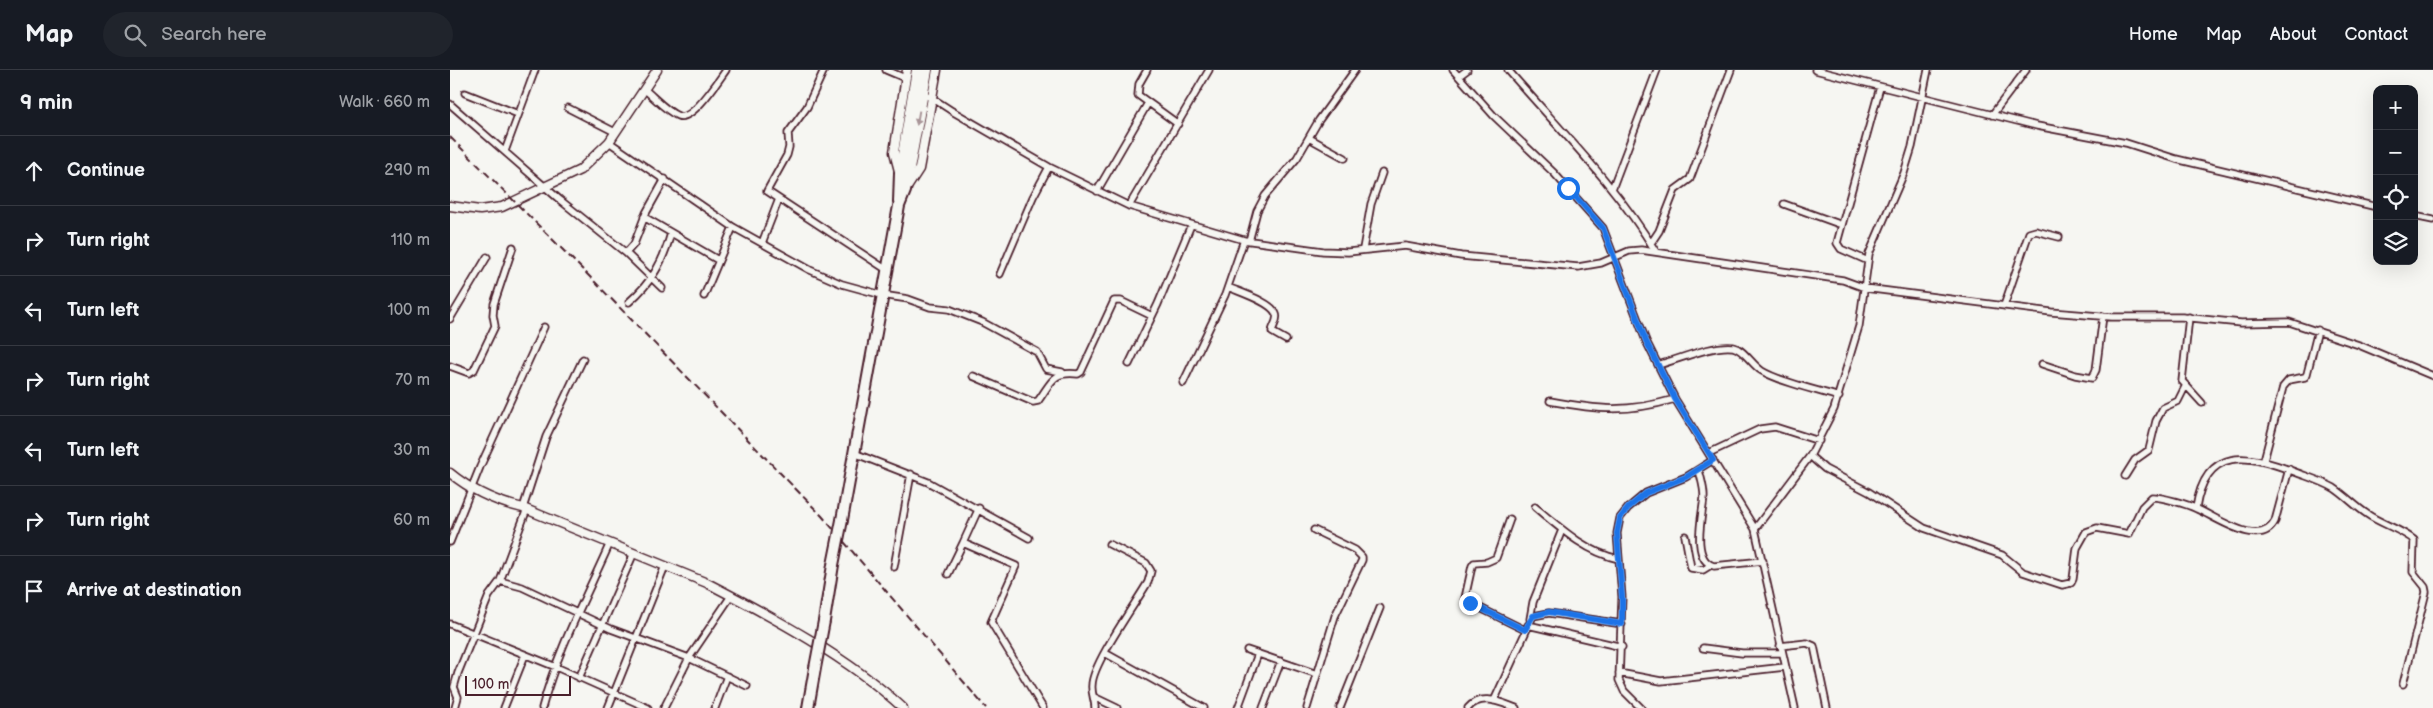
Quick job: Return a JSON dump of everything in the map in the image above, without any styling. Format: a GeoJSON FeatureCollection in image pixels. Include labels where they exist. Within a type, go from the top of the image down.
{"type":"FeatureCollection","features":[{"type":"Feature","properties":{"kind":"highway"},"geometry":{"type":"LineString","coordinates":[[808,708],[899,206],[900,173],[922,94],[917,70]]}},
{"type":"Feature","properties":{"kind":"highway"},"geometry":{"type":"LineString","coordinates":[[899,206],[905,191],[927,70]]}},
{"type":"Feature","properties":{"kind":"main road"},"geometry":{"type":"LineString","coordinates":[[450,206],[465,210],[492,209],[510,203],[580,170],[609,142],[657,70]]}},
{"type":"Feature","properties":{"kind":"main road"},"geometry":{"type":"LineString","coordinates":[[922,94],[937,70]]}},
{"type":"Feature","properties":{"kind":"main road"},"geometry":{"type":"LineString","coordinates":[[900,173],[894,152],[906,74]]}},
{"type":"Feature","properties":{"kind":"main road"},"geometry":{"type":"LineString","coordinates":[[450,473],[472,488],[495,500],[525,508],[731,596],[832,655],[902,707]]}},
{"type":"Feature","properties":{"kind":"street"},"geometry":{"type":"LineString","coordinates":[[505,150],[535,70]]}},
{"type":"Feature","properties":{"kind":"street"},"geometry":{"type":"LineString","coordinates":[[644,89],[671,112],[680,117],[686,117],[695,110],[726,70]]}},
{"type":"Feature","properties":{"kind":"street"},"geometry":{"type":"LineString","coordinates":[[824,70],[807,107],[788,132],[789,147],[787,155],[767,191],[887,270]]}},
{"type":"Feature","properties":{"kind":"street"},"geometry":{"type":"LineString","coordinates":[[886,70],[906,74]]}},
{"type":"Feature","properties":{"kind":"street"},"geometry":{"type":"LineString","coordinates":[[1146,70],[1137,91],[1138,95],[1178,124]]}},
{"type":"Feature","properties":{"kind":"street"},"geometry":{"type":"LineString","coordinates":[[1129,206],[1209,70]]}},
{"type":"Feature","properties":{"kind":"street"},"geometry":{"type":"LineString","coordinates":[[1183,383],[1228,287],[1260,203],[1297,158],[1325,110],[1355,70]]}},
{"type":"Feature","properties":{"kind":"street"},"geometry":{"type":"LineString","coordinates":[[1453,70],[1494,116],[1597,219],[1615,257],[1644,336],[1675,399],[1755,529],[1795,708]]}},
{"type":"Feature","properties":{"kind":"street"},"geometry":{"type":"LineString","coordinates":[[1459,76],[1466,70]]}},
{"type":"Feature","properties":{"kind":"street"},"geometry":{"type":"LineString","coordinates":[[1508,70],[1612,188],[1656,252]]}},
{"type":"Feature","properties":{"kind":"street"},"geometry":{"type":"LineString","coordinates":[[1612,188],[1657,70]]}},
{"type":"Feature","properties":{"kind":"street"},"geometry":{"type":"LineString","coordinates":[[1651,243],[1662,223],[1674,190],[1690,179],[1731,70]]}},
{"type":"Feature","properties":{"kind":"street"},"geometry":{"type":"LineString","coordinates":[[1815,70],[2037,126],[2126,142],[2176,159],[2373,206]]}},
{"type":"Feature","properties":{"kind":"street"},"geometry":{"type":"LineString","coordinates":[[1755,529],[1810,456],[1839,397],[1859,326],[1868,260],[1880,226],[1904,173],[1912,147],[1928,70]]}},
{"type":"Feature","properties":{"kind":"street"},"geometry":{"type":"LineString","coordinates":[[1992,115],[2026,70]]}},
{"type":"Feature","properties":{"kind":"street"},"geometry":{"type":"LineString","coordinates":[[1868,260],[1838,246],[1837,243],[1880,87]]}},
{"type":"Feature","properties":{"kind":"street"},"geometry":{"type":"LineString","coordinates":[[465,93],[518,114]]}},
{"type":"Feature","properties":{"kind":"street"},"geometry":{"type":"LineString","coordinates":[[922,94],[1049,167],[1129,206],[1247,241],[1312,251],[1348,252],[1405,246],[1461,256],[1578,267],[1601,263],[1629,251],[1656,252],[1696,260],[1843,280],[1865,288],[2004,306],[2103,316],[2189,317],[2241,323],[2278,321],[2318,330],[2433,376]]}},
{"type":"Feature","properties":{"kind":"street"},"geometry":{"type":"LineString","coordinates":[[1097,191],[1148,103]]}},
{"type":"Feature","properties":{"kind":"street"},"geometry":{"type":"LineString","coordinates":[[450,104],[626,253],[662,288]]}},
{"type":"Feature","properties":{"kind":"street"},"geometry":{"type":"LineString","coordinates":[[568,108],[615,132]]}},
{"type":"Feature","properties":{"kind":"street"},"geometry":{"type":"LineString","coordinates":[[1309,138],[1345,158]]}},
{"type":"Feature","properties":{"kind":"street"},"geometry":{"type":"LineString","coordinates":[[609,142],[732,227],[830,279],[882,295],[908,299],[930,307],[949,309],[982,322],[1037,352],[1046,369],[1078,374],[1082,372],[1114,301],[1121,301],[1152,316]]}},
{"type":"Feature","properties":{"kind":"street"},"geometry":{"type":"LineString","coordinates":[[1000,274],[1033,197],[1049,167]]}},
{"type":"Feature","properties":{"kind":"street"},"geometry":{"type":"LineString","coordinates":[[1363,249],[1371,204],[1382,173]]}},
{"type":"Feature","properties":{"kind":"street"},"geometry":{"type":"LineString","coordinates":[[626,253],[634,244],[644,217],[665,180]]}},
{"type":"Feature","properties":{"kind":"street"},"geometry":{"type":"LineString","coordinates":[[762,243],[779,199]]}},
{"type":"Feature","properties":{"kind":"street"},"geometry":{"type":"LineString","coordinates":[[1784,204],[1842,225]]}},
{"type":"Feature","properties":{"kind":"street"},"geometry":{"type":"LineString","coordinates":[[644,217],[718,260]]}},
{"type":"Feature","properties":{"kind":"street"},"geometry":{"type":"LineString","coordinates":[[2418,217],[2433,220]]}},
{"type":"Feature","properties":{"kind":"street"},"geometry":{"type":"LineString","coordinates":[[1129,364],[1152,316],[1191,224]]}},
{"type":"Feature","properties":{"kind":"street"},"geometry":{"type":"LineString","coordinates":[[704,296],[732,227]]}},
{"type":"Feature","properties":{"kind":"street"},"geometry":{"type":"LineString","coordinates":[[2004,306],[2029,233],[2036,231],[2059,237]]}},
{"type":"Feature","properties":{"kind":"street"},"geometry":{"type":"LineString","coordinates":[[629,302],[652,279],[666,252],[671,233]]}},
{"type":"Feature","properties":{"kind":"street"},"geometry":{"type":"LineString","coordinates":[[450,366],[469,373],[474,370],[495,326],[494,304],[513,247]]}},
{"type":"Feature","properties":{"kind":"street"},"geometry":{"type":"LineString","coordinates":[[450,319],[487,257]]}},
{"type":"Feature","properties":{"kind":"street"},"geometry":{"type":"LineString","coordinates":[[1228,287],[1258,299],[1274,310],[1277,319],[1272,332],[1286,340]]}},
{"type":"Feature","properties":{"kind":"street"},"geometry":{"type":"LineString","coordinates":[[2042,364],[2074,375],[2092,378],[2096,370],[2103,316]]}},
{"type":"Feature","properties":{"kind":"street"},"geometry":{"type":"LineString","coordinates":[[2189,317],[2182,377],[2186,387],[2202,404]]}},
{"type":"Feature","properties":{"kind":"street"},"geometry":{"type":"LineString","coordinates":[[450,542],[544,327]]}},
{"type":"Feature","properties":{"kind":"street"},"geometry":{"type":"LineString","coordinates":[[2264,460],[2283,387],[2289,380],[2305,377],[2308,374],[2318,330]]}},
{"type":"Feature","properties":{"kind":"street"},"geometry":{"type":"LineString","coordinates":[[1658,365],[1716,349],[1732,347],[1768,374],[1839,397]]}},
{"type":"Feature","properties":{"kind":"street"},"geometry":{"type":"LineString","coordinates":[[455,708],[458,697],[454,685],[489,596],[500,580],[525,508],[546,437],[583,359]]}},
{"type":"Feature","properties":{"kind":"street"},"geometry":{"type":"LineString","coordinates":[[973,376],[1033,402],[1038,401],[1054,379],[1062,372]]}},
{"type":"Feature","properties":{"kind":"street"},"geometry":{"type":"LineString","coordinates":[[2126,476],[2135,460],[2149,450],[2160,412],[2163,408],[2178,401],[2186,387]]}},
{"type":"Feature","properties":{"kind":"street"},"geometry":{"type":"LineString","coordinates":[[1550,401],[1593,409],[1612,410],[1638,408],[1675,399]]}},
{"type":"Feature","properties":{"kind":"street"},"geometry":{"type":"LineString","coordinates":[[1709,453],[1744,436],[1768,428],[1782,428],[1819,440]]}},
{"type":"Feature","properties":{"kind":"street"},"geometry":{"type":"LineString","coordinates":[[854,454],[911,474],[979,508],[1029,538]]}},
{"type":"Feature","properties":{"kind":"street"},"geometry":{"type":"LineString","coordinates":[[1810,456],[1826,469],[1869,492],[1924,528],[2002,555],[2023,572],[2062,585],[2071,583],[2073,579],[2077,548],[2086,532],[2097,528],[2129,534],[2142,507],[2152,497],[2196,508],[2240,530],[2251,533],[2267,532],[2272,529],[2275,522],[2289,469]]}},
{"type":"Feature","properties":{"kind":"street"},"geometry":{"type":"LineString","coordinates":[[2196,508],[2203,481],[2213,468],[2238,459],[2252,458],[2264,460],[2289,469],[2334,488],[2366,514],[2414,540],[2413,572],[2425,587],[2426,592],[2402,684]]}},
{"type":"Feature","properties":{"kind":"street"},"geometry":{"type":"LineString","coordinates":[[1641,708],[1620,685],[1622,597],[1618,526],[1628,508],[1654,488],[1686,477],[1713,460]]}},
{"type":"Feature","properties":{"kind":"street"},"geometry":{"type":"LineString","coordinates":[[1699,470],[1704,495],[1699,535],[1703,554],[1711,565]]}},
{"type":"Feature","properties":{"kind":"street"},"geometry":{"type":"LineString","coordinates":[[894,567],[911,474]]}},
{"type":"Feature","properties":{"kind":"street"},"geometry":{"type":"LineString","coordinates":[[1536,507],[1562,530],[1596,552],[1619,559]]}},
{"type":"Feature","properties":{"kind":"street"},"geometry":{"type":"LineString","coordinates":[[948,574],[979,508]]}},
{"type":"Feature","properties":{"kind":"street"},"geometry":{"type":"LineString","coordinates":[[1510,519],[1496,558],[1487,562],[1474,562],[1465,598],[1470,603],[1527,625],[1622,646]]}},
{"type":"Feature","properties":{"kind":"street"},"geometry":{"type":"LineString","coordinates":[[1307,708],[1335,616],[1362,560],[1362,556],[1355,550],[1314,530]]}},
{"type":"Feature","properties":{"kind":"street"},"geometry":{"type":"LineString","coordinates":[[1494,700],[1527,625],[1533,602],[1562,530]]}},
{"type":"Feature","properties":{"kind":"street"},"geometry":{"type":"LineString","coordinates":[[1685,536],[1691,568],[1703,570],[1711,565],[1763,561]]}},
{"type":"Feature","properties":{"kind":"street"},"geometry":{"type":"LineString","coordinates":[[542,708],[556,667],[610,543]]}},
{"type":"Feature","properties":{"kind":"street"},"geometry":{"type":"LineString","coordinates":[[963,543],[1016,566],[990,622],[1042,708]]}},
{"type":"Feature","properties":{"kind":"street"},"geometry":{"type":"LineString","coordinates":[[1095,708],[1093,678],[1105,653],[1148,582],[1152,571],[1146,563],[1109,544]]}},
{"type":"Feature","properties":{"kind":"street"},"geometry":{"type":"LineString","coordinates":[[579,678],[634,553]]}},
{"type":"Feature","properties":{"kind":"street"},"geometry":{"type":"LineString","coordinates":[[608,708],[638,638],[664,566]]}},
{"type":"Feature","properties":{"kind":"street"},"geometry":{"type":"LineString","coordinates":[[500,580],[522,587],[603,625],[689,658],[747,686]]}},
{"type":"Feature","properties":{"kind":"street"},"geometry":{"type":"LineString","coordinates":[[664,708],[689,658],[731,596]]}},
{"type":"Feature","properties":{"kind":"street"},"geometry":{"type":"LineString","coordinates":[[1340,708],[1380,608]]}},
{"type":"Feature","properties":{"kind":"street"},"geometry":{"type":"LineString","coordinates":[[1527,625],[1533,616],[1549,612],[1622,624]]}},
{"type":"Feature","properties":{"kind":"street"},"geometry":{"type":"LineString","coordinates":[[450,624],[556,667],[648,708]]}},
{"type":"Feature","properties":{"kind":"street"},"geometry":{"type":"LineString","coordinates":[[1780,646],[1807,644],[1814,646],[1827,708]]}},
{"type":"Feature","properties":{"kind":"street"},"geometry":{"type":"LineString","coordinates":[[1703,648],[1733,652],[1782,653]]}},
{"type":"Feature","properties":{"kind":"street"},"geometry":{"type":"LineString","coordinates":[[1247,650],[1317,674]]}},
{"type":"Feature","properties":{"kind":"street"},"geometry":{"type":"LineString","coordinates":[[1105,653],[1204,708]]}},
{"type":"Feature","properties":{"kind":"street"},"geometry":{"type":"LineString","coordinates":[[1238,708],[1258,654]]}},
{"type":"Feature","properties":{"kind":"street"},"geometry":{"type":"LineString","coordinates":[[504,708],[525,655]]}},
{"type":"Feature","properties":{"kind":"street"},"geometry":{"type":"LineString","coordinates":[[1263,708],[1281,661]]}},
{"type":"Feature","properties":{"kind":"street"},"geometry":{"type":"LineString","coordinates":[[1619,673],[1661,681],[1785,667]]}},
{"type":"Feature","properties":{"kind":"street"},"geometry":{"type":"LineString","coordinates":[[715,708],[727,676]]}},
{"type":"Feature","properties":{"kind":"street"},"geometry":{"type":"LineString","coordinates":[[1094,697],[1117,708]]}},
{"type":"Feature","properties":{"kind":"street"},"geometry":{"type":"LineString","coordinates":[[1468,708],[1479,700],[1494,700],[1516,708]]}},
{"type":"Feature","properties":{"kind":"railway"},"geometry":{"type":"LineString","coordinates":[[450,137],[590,277],[822,516],[986,708]]}},
{"type":"Feature","properties":{"kind":"route"},"geometry":{"type":"LineString","coordinates":[[1470,603],[1525,630],[1533,616],[1549,612],[1622,624],[1621,572],[1617,533],[1620,518],[1628,508],[1654,488],[1680,480],[1713,460],[1682,412],[1646,341],[1608,237],[1597,219],[1568,188]]}}]}
